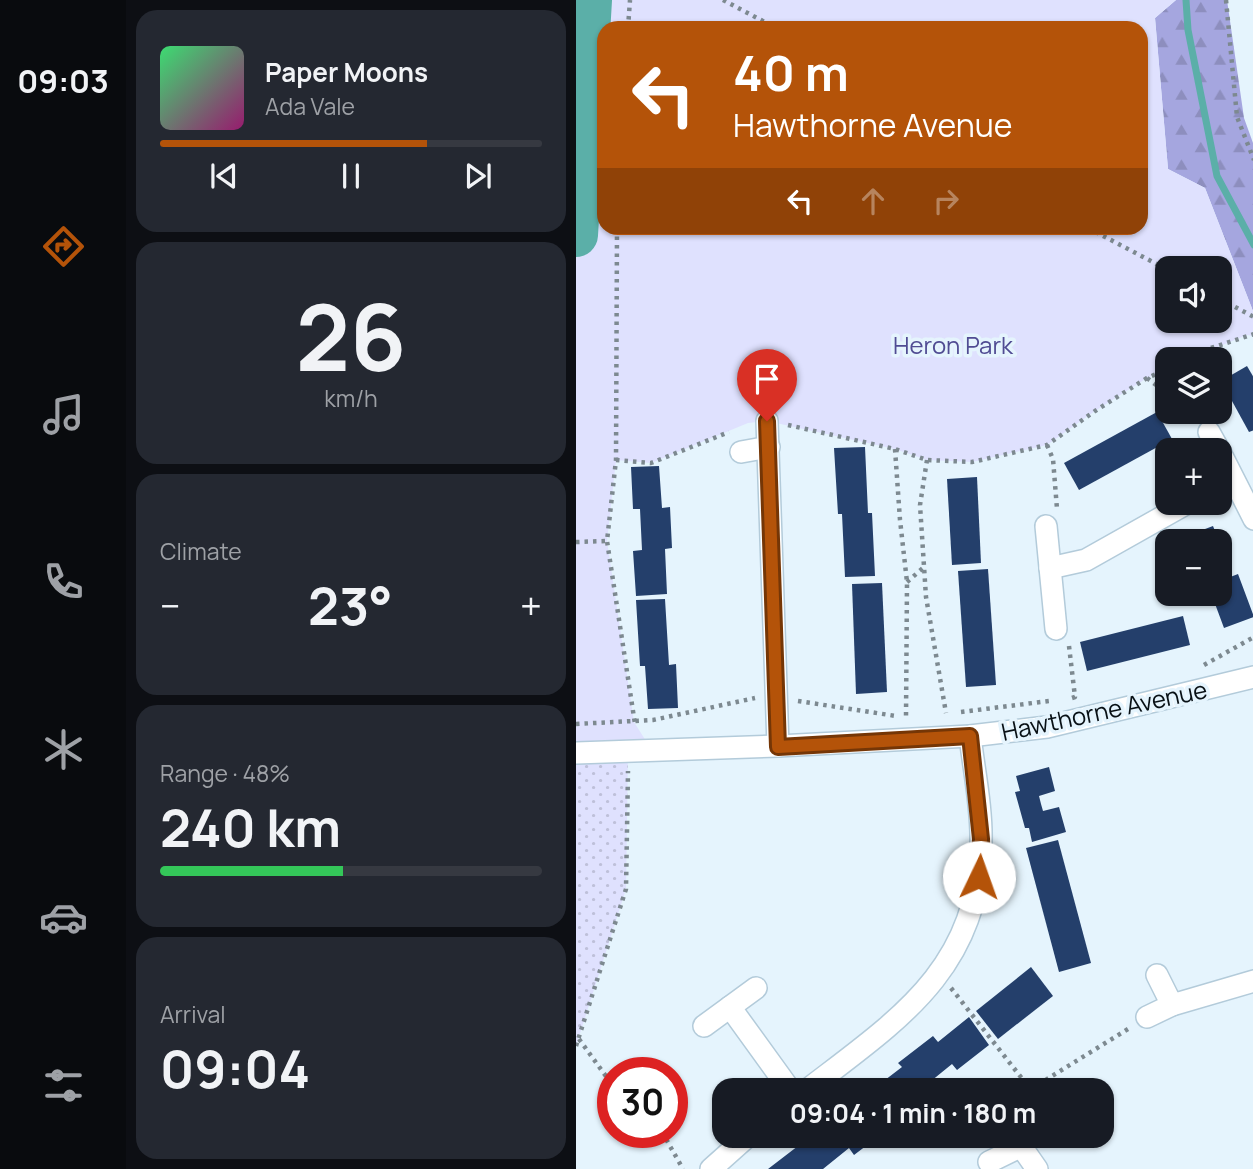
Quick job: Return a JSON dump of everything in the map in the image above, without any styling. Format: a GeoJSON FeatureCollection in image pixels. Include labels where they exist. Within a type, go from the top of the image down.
{"type":"FeatureCollection","features":[{"type":"Feature","properties":{"kind":"street"},"geometry":{"type":"LineString","coordinates":[[767,421],[778,747]]}},
{"type":"Feature","properties":{"kind":"street"},"geometry":{"type":"LineString","coordinates":[[741,452],[769,447]]}},
{"type":"Feature","properties":{"kind":"street"},"geometry":{"type":"LineString","coordinates":[[1232,488],[1253,519]]}},
{"type":"Feature","properties":{"kind":"street"},"geometry":{"type":"LineString","coordinates":[[1050,568],[1086,560],[1165,515]]}},
{"type":"Feature","properties":{"kind":"street"},"geometry":{"type":"LineString","coordinates":[[1052,523],[1050,568],[1062,637]]}},
{"type":"Feature","properties":{"kind":"street","name":"Hawthorne Avenue"},"geometry":{"type":"LineString","coordinates":[[582,752],[778,747],[970,736],[1047,727],[1253,677]]}},
{"type":"Feature","properties":{"kind":"street"},"geometry":{"type":"LineString","coordinates":[[823,1078],[894,1023],[922,996],[938,976],[969,919],[979,877],[981,839],[970,736]]}},
{"type":"Feature","properties":{"kind":"street"},"geometry":{"type":"LineString","coordinates":[[1157,975],[1172,1005]]}},
{"type":"Feature","properties":{"kind":"street"},"geometry":{"type":"LineString","coordinates":[[1147,1017],[1172,1005],[1253,981]]}},
{"type":"Feature","properties":{"kind":"street"},"geometry":{"type":"LineString","coordinates":[[704,1026],[756,988]]}},
{"type":"Feature","properties":{"kind":"street"},"geometry":{"type":"LineString","coordinates":[[730,1007],[781,1078]]}},
{"type":"Feature","properties":{"kind":"street"},"geometry":{"type":"LineString","coordinates":[[711,1169],[735,1148]]}},
{"type":"Feature","properties":{"kind":"street"},"geometry":{"type":"LineString","coordinates":[[989,1162],[1008,1148]]}},
{"type":"Feature","properties":{"kind":"street"},"geometry":{"type":"LineString","coordinates":[[1023,1148],[1037,1169]]}},
{"type":"Feature","properties":{"kind":"path"},"geometry":{"type":"LineString","coordinates":[[628,21],[630,0]]}},
{"type":"Feature","properties":{"kind":"path"},"geometry":{"type":"LineString","coordinates":[[723,0],[763,21]]}},
{"type":"Feature","properties":{"kind":"path"},"geometry":{"type":"LineString","coordinates":[[1226,0],[1237,117],[1253,160]]}},
{"type":"Feature","properties":{"kind":"path"},"geometry":{"type":"LineString","coordinates":[[617,235],[616,460],[607,541],[634,723],[651,749]]}},
{"type":"Feature","properties":{"kind":"path"},"geometry":{"type":"LineString","coordinates":[[1101,235],[1155,263]]}},
{"type":"Feature","properties":{"kind":"path"},"geometry":{"type":"LineString","coordinates":[[1232,306],[1253,317]]}},
{"type":"Feature","properties":{"kind":"path"},"geometry":{"type":"LineString","coordinates":[[1214,347],[1253,334]]}},
{"type":"Feature","properties":{"kind":"path"},"geometry":{"type":"LineString","coordinates":[[616,460],[651,463],[748,423],[767,421],[895,449],[927,460],[972,462],[1047,445],[1155,375]]}},
{"type":"Feature","properties":{"kind":"path"},"geometry":{"type":"LineString","coordinates":[[1147,379],[1155,385]]}},
{"type":"Feature","properties":{"kind":"path"},"geometry":{"type":"LineString","coordinates":[[1047,445],[1053,459],[1052,523]]}},
{"type":"Feature","properties":{"kind":"path"},"geometry":{"type":"LineString","coordinates":[[895,449],[907,582],[906,717]]}},
{"type":"Feature","properties":{"kind":"path"},"geometry":{"type":"LineString","coordinates":[[927,460],[920,505],[926,597],[946,713],[1054,700]]}},
{"type":"Feature","properties":{"kind":"path"},"geometry":{"type":"LineString","coordinates":[[576,542],[607,541]]}},
{"type":"Feature","properties":{"kind":"path"},"geometry":{"type":"LineString","coordinates":[[907,582],[924,568]]}},
{"type":"Feature","properties":{"kind":"path"},"geometry":{"type":"LineString","coordinates":[[1062,637],[1075,697],[1064,699]]}},
{"type":"Feature","properties":{"kind":"path"},"geometry":{"type":"LineString","coordinates":[[576,724],[634,723],[765,696],[906,717],[919,716]]}},
{"type":"Feature","properties":{"kind":"path"},"geometry":{"type":"LineString","coordinates":[[576,1046],[626,889],[628,750]]}},
{"type":"Feature","properties":{"kind":"path"},"geometry":{"type":"LineString","coordinates":[[938,976],[948,984],[1022,1078]]}},
{"type":"Feature","properties":{"kind":"path"},"geometry":{"type":"LineString","coordinates":[[1050,1078],[1147,1017]]}},
{"type":"Feature","properties":{"kind":"path"},"geometry":{"type":"LineString","coordinates":[[579,1038],[597,1063]]}},
{"type":"Feature","properties":{"kind":"path"},"geometry":{"type":"LineString","coordinates":[[671,1148],[683,1169]]}},
{"type":"Feature","properties":{"kind":"green space","name":"Heron Park"},"geometry":{"type":"Polygon","coordinates":[[[576,0],[1176,0],[1155,18],[1168,169],[1205,188],[1232,256],[1155,256],[1155,333],[1232,333],[1232,257],[1253,311],[1253,336],[1247,335],[1218,347],[1155,347],[1155,374],[1095,411],[1047,445],[972,462],[927,460],[895,449],[767,421],[748,423],[651,463],[616,460],[607,541],[634,722],[651,749],[576,753],[576,0]]]}},
{"type":"Feature","properties":{"kind":"green space"},"geometry":{"type":"Polygon","coordinates":[[[1176,0],[1227,0],[1244,118],[1253,143],[1253,311],[1205,188],[1168,169],[1155,18],[1176,0]]]}},
{"type":"Feature","properties":{"kind":"green space"},"geometry":{"type":"Polygon","coordinates":[[[628,750],[626,889],[576,1046],[576,753],[628,750]]]}},
{"type":"Feature","properties":{"kind":"building"},"geometry":{"type":"Polygon","coordinates":[[[1247,366],[1254,378],[1254,430],[1249,432],[1232,401],[1232,375],[1247,366]]]}},
{"type":"Feature","properties":{"kind":"building"},"geometry":{"type":"Polygon","coordinates":[[[1155,413],[1155,424],[1164,424],[1171,438],[1155,438],[1155,448],[1079,490],[1064,463],[1155,413]]]}},
{"type":"Feature","properties":{"kind":"building"},"geometry":{"type":"Polygon","coordinates":[[[865,447],[868,513],[872,513],[875,576],[845,577],[842,514],[838,514],[834,448],[865,447]]]}},
{"type":"Feature","properties":{"kind":"building"},"geometry":{"type":"Polygon","coordinates":[[[659,466],[662,508],[670,507],[672,548],[665,549],[667,594],[636,596],[633,551],[642,550],[640,509],[633,509],[631,467],[659,466]]]}},
{"type":"Feature","properties":{"kind":"building"},"geometry":{"type":"Polygon","coordinates":[[[977,477],[981,563],[952,565],[947,479],[977,477]]]}},
{"type":"Feature","properties":{"kind":"building"},"geometry":{"type":"Polygon","coordinates":[[[988,569],[996,685],[966,687],[958,571],[988,569]]]}},
{"type":"Feature","properties":{"kind":"building"},"geometry":{"type":"Polygon","coordinates":[[[1238,574],[1254,617],[1224,628],[1216,606],[1232,606],[1232,576],[1238,574]]]}},
{"type":"Feature","properties":{"kind":"building"},"geometry":{"type":"Polygon","coordinates":[[[882,583],[887,692],[856,694],[852,584],[882,583]]]}},
{"type":"Feature","properties":{"kind":"building"},"geometry":{"type":"Polygon","coordinates":[[[665,599],[669,665],[676,664],[678,708],[648,709],[645,666],[640,666],[636,600],[665,599]]]}},
{"type":"Feature","properties":{"kind":"building"},"geometry":{"type":"Polygon","coordinates":[[[1183,616],[1190,645],[1087,671],[1080,642],[1183,616]]]}},
{"type":"Feature","properties":{"kind":"building"},"geometry":{"type":"Polygon","coordinates":[[[1049,767],[1055,791],[1039,796],[1041,804],[1043,811],[1059,807],[1066,832],[1032,842],[1029,828],[1025,828],[1015,792],[1020,791],[1016,776],[1049,767]]]}},
{"type":"Feature","properties":{"kind":"building"},"geometry":{"type":"Polygon","coordinates":[[[1058,840],[1091,963],[1059,972],[1026,848],[1058,840]]]}},
{"type":"Feature","properties":{"kind":"building"},"geometry":{"type":"Polygon","coordinates":[[[1031,967],[1053,996],[998,1039],[976,1011],[1031,967]]]}},
{"type":"Feature","properties":{"kind":"building"},"geometry":{"type":"Polygon","coordinates":[[[969,1017],[989,1045],[957,1070],[952,1064],[935,1078],[888,1078],[902,1067],[898,1063],[933,1036],[938,1042],[969,1017]]]}},
{"type":"Feature","properties":{"kind":"building"},"geometry":{"type":"Polygon","coordinates":[[[795,1148],[849,1148],[823,1169],[768,1169],[795,1148]]]}},
{"type":"Feature","properties":{"kind":"building"},"geometry":{"type":"Polygon","coordinates":[[[849,1148],[863,1148],[854,1155],[849,1148]]]}},
{"type":"Feature","properties":{"kind":"waterway"},"geometry":{"type":"LineString","coordinates":[[576,235],[590,0]]}},
{"type":"Feature","properties":{"kind":"waterway"},"geometry":{"type":"LineString","coordinates":[[1186,0],[1188,30],[1217,176],[1254,245]]}},
{"type":"Feature","properties":{"kind":"route"},"geometry":{"type":"LineString","coordinates":[[767,421],[778,747],[970,736],[981,839],[979,877]]}}]}
